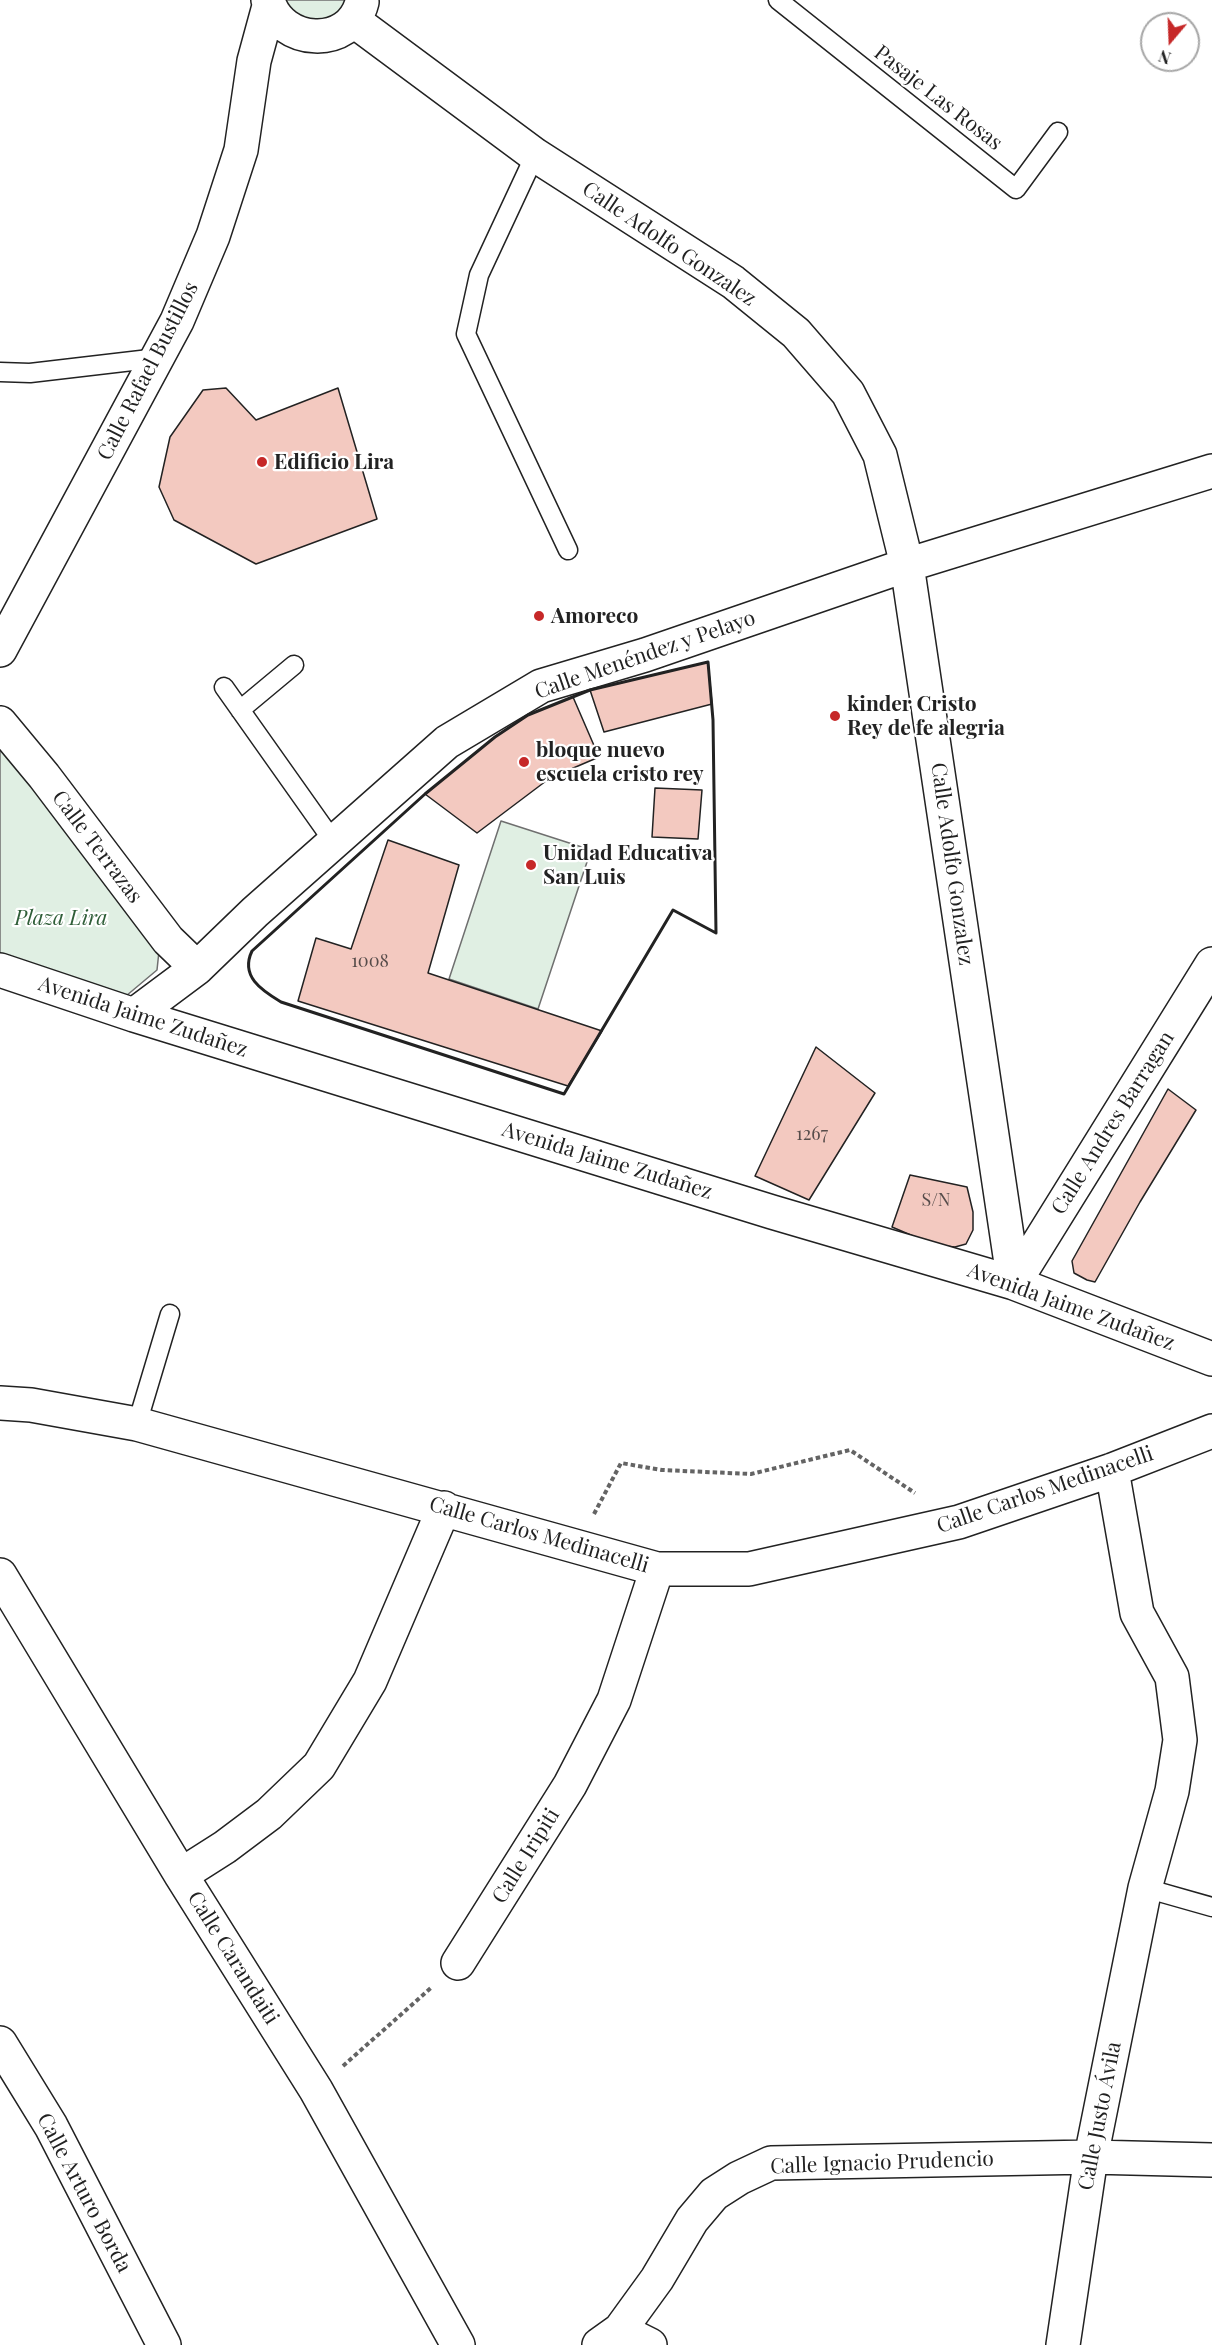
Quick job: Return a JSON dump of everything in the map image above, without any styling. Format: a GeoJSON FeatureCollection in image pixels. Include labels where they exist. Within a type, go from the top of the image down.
{"type":"FeatureCollection","features":[{"type":"Feature","properties":{"kind":"street"},"geometry":{"type":"LineString","coordinates":[[269,3],[276,18],[287,28],[314,37],[342,29],[357,10]]}},
{"type":"Feature","properties":{"kind":"street","name":"Calle Rafael Bustillos"},"geometry":{"type":"LineString","coordinates":[[0,650],[158,358],[177,321],[213,236],[241,150],[254,62],[269,3]]}},
{"type":"Feature","properties":{"kind":"street","name":"Calle Adolfo Gonzalez"},"geometry":{"type":"LineString","coordinates":[[357,10],[535,155],[734,282],[796,333],[848,393],[880,455],[907,565],[1014,1283]]}},
{"type":"Feature","properties":{"kind":"street","name":"Calle Menéndez y Pelayo"},"geometry":{"type":"LineString","coordinates":[[134,1015],[197,968],[255,912],[447,742],[542,686],[645,655],[907,565],[1212,471]]}},
{"type":"Feature","properties":{"kind":"street","name":"Calle Terrazas"},"geometry":{"type":"LineString","coordinates":[[0,723],[44,776],[168,940],[197,968]]}},
{"type":"Feature","properties":{"kind":"street","name":"Calle Andres Barragan"},"geometry":{"type":"LineString","coordinates":[[1014,1283],[1212,964]]}},
{"type":"Feature","properties":{"kind":"street","name":"Avenida Jaime Zudañez"},"geometry":{"type":"LineString","coordinates":[[0,970],[134,1015],[772,1212],[1014,1283],[1212,1359]]}},
{"type":"Feature","properties":{"kind":"street","name":"Calle Carlos Medinacelli"},"geometry":{"type":"LineString","coordinates":[[0,1403],[31,1405],[137,1424],[657,1569],[749,1569],[959,1522],[1112,1470],[1212,1431]]}},
{"type":"Feature","properties":{"kind":"street","name":"Calle Justo Ávila"},"geometry":{"type":"LineString","coordinates":[[1063,2345],[1091,2157],[1145,1888],[1172,1791],[1180,1740],[1172,1677],[1137,1613],[1112,1470]]}},
{"type":"Feature","properties":{"kind":"street"},"geometry":{"type":"LineString","coordinates":[[181,1875],[269,1814],[319,1766],[370,1681],[444,1508]]}},
{"type":"Feature","properties":{"kind":"street","name":"Calle Iripiti"},"geometry":{"type":"LineString","coordinates":[[458,1963],[570,1785],[614,1700],[657,1569]]}},
{"type":"Feature","properties":{"kind":"street","name":"Calle Carandaiti"},"geometry":{"type":"LineString","coordinates":[[0,1575],[181,1875],[316,2090],[458,2345]]}},
{"type":"Feature","properties":{"kind":"street","name":"Calle Arturo Borda"},"geometry":{"type":"LineString","coordinates":[[2,2050],[51,2126],[164,2345]]}},
{"type":"Feature","properties":{"kind":"street","name":"Calle Ignacio Prudencio"},"geometry":{"type":"LineString","coordinates":[[610,2337],[657,2279],[692,2220],[714,2194],[739,2178],[771,2163],[1091,2157],[1212,2160]]}},
{"type":"Feature","properties":{"kind":"street"},"geometry":{"type":"LineString","coordinates":[[610,2337],[650,2345]]}},
{"type":"Feature","properties":{"kind":"lane","name":"Pasaje Las Rosas"},"geometry":{"type":"LineString","coordinates":[[778,0],[1016,189],[1058,132]]}},
{"type":"Feature","properties":{"kind":"lane"},"geometry":{"type":"LineString","coordinates":[[535,155],[479,275],[466,333],[568,550]]}},
{"type":"Feature","properties":{"kind":"lane"},"geometry":{"type":"LineString","coordinates":[[0,372],[30,373],[158,358]]}},
{"type":"Feature","properties":{"kind":"lane"},"geometry":{"type":"LineString","coordinates":[[240,710],[294,665]]}},
{"type":"Feature","properties":{"kind":"lane"},"geometry":{"type":"LineString","coordinates":[[224,687],[333,842]]}},
{"type":"Feature","properties":{"kind":"lane"},"geometry":{"type":"LineString","coordinates":[[137,1424],[170,1314]]}},
{"type":"Feature","properties":{"kind":"lane"},"geometry":{"type":"LineString","coordinates":[[1145,1888],[1212,1907]]}},
{"type":"Feature","properties":{"kind":"path"},"geometry":{"type":"LineString","coordinates":[[578,1546],[621,1463],[662,1470],[751,1474],[850,1450],[959,1522]]}},
{"type":"Feature","properties":{"kind":"path"},"geometry":{"type":"LineString","coordinates":[[316,2090],[458,1963]]}},
{"type":"Feature","properties":{"kind":"green space"},"geometry":{"type":"Polygon","coordinates":[[[282,0],[350,0],[342,12],[319,22],[296,17],[282,0]]]}},
{"type":"Feature","properties":{"kind":"green space","name":"Plaza Lira"},"geometry":{"type":"Polygon","coordinates":[[[0,750],[10,750],[159,951],[157,970],[120,1001],[0,960],[0,750]]]}},
{"type":"Feature","properties":{"kind":"green space"},"geometry":{"type":"Polygon","coordinates":[[[501,821],[591,850],[538,1009],[449,979],[501,821]]]}},
{"type":"Feature","properties":{"kind":"building","name":"Edificio Lira"},"geometry":{"type":"Polygon","coordinates":[[[226,388],[256,420],[338,388],[377,519],[256,564],[174,520],[159,487],[170,437],[203,390],[226,388]]]}},
{"type":"Feature","properties":{"kind":"building"},"geometry":{"type":"Polygon","coordinates":[[[708,662],[712,704],[604,732],[590,690],[708,662]]]}},
{"type":"Feature","properties":{"kind":"building","name":"bloque nuevo escuela cristo rey"},"geometry":{"type":"Polygon","coordinates":[[[573,697],[599,757],[550,778],[477,833],[425,794],[495,737],[528,715],[573,697]]]}},
{"type":"Feature","properties":{"kind":"building"},"geometry":{"type":"Polygon","coordinates":[[[655,788],[702,790],[698,839],[652,837],[655,788]]]}},
{"type":"Feature","properties":{"kind":"building"},"geometry":{"type":"Polygon","coordinates":[[[388,840],[459,865],[428,973],[602,1031],[568,1086],[298,1001],[316,938],[351,949],[388,840]]]}},
{"type":"Feature","properties":{"kind":"building"},"geometry":{"type":"Polygon","coordinates":[[[816,1047],[875,1093],[809,1200],[755,1176],[816,1047]]]}},
{"type":"Feature","properties":{"kind":"building"},"geometry":{"type":"Polygon","coordinates":[[[1168,1089],[1196,1110],[1095,1282],[1087,1280],[1074,1273],[1072,1261],[1168,1089]]]}},
{"type":"Feature","properties":{"kind":"building"},"geometry":{"type":"Polygon","coordinates":[[[910,1175],[967,1187],[973,1212],[973,1230],[966,1244],[955,1247],[934,1245],[892,1227],[910,1175]]]}},
{"type":"Feature","properties":{"kind":"wall"},"geometry":{"type":"LineString","coordinates":[[708,662],[713,720],[716,933],[673,910],[564,1094],[281,1002],[255,981],[249,968],[252,951],[425,794],[495,737],[528,715],[590,690],[708,662]]}},
{"type":"Feature","properties":{"kind":"place","name":"Edificio Lira"},"geometry":{"type":"Point","coordinates":[262,462]}},
{"type":"Feature","properties":{"kind":"place","name":"Amoreco"},"geometry":{"type":"Point","coordinates":[539,616]}},
{"type":"Feature","properties":{"kind":"place","name":"kinder Cristo Rey de fe alegria"},"geometry":{"type":"Point","coordinates":[835,716]}},
{"type":"Feature","properties":{"kind":"place","name":"bloque nuevo escuela cristo rey"},"geometry":{"type":"Point","coordinates":[524,762]}},
{"type":"Feature","properties":{"kind":"place","name":"Unidad Educativa San Luis"},"geometry":{"type":"Point","coordinates":[531,865]}}]}
